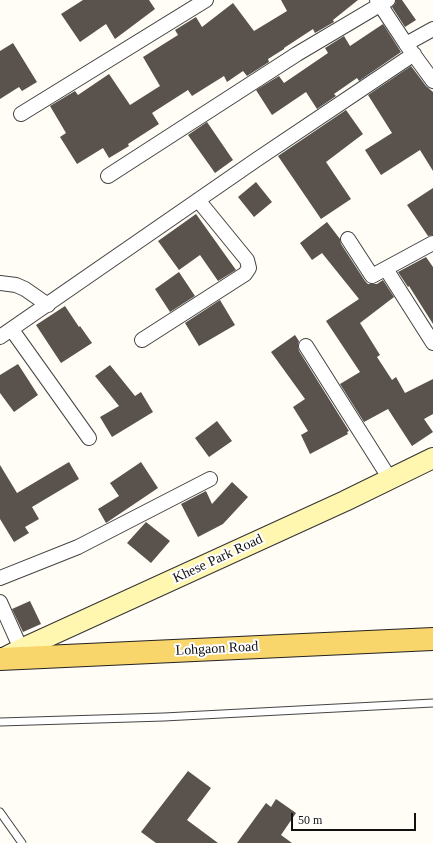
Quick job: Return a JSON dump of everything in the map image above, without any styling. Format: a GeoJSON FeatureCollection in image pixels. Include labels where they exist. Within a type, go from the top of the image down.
{"type":"FeatureCollection","features":[{"type":"Feature","properties":{"kind":"main road","name":"Lohgaon Road"},"geometry":{"type":"LineString","coordinates":[[1,659],[433,639]]}},
{"type":"Feature","properties":{"kind":"street"},"geometry":{"type":"LineString","coordinates":[[21,114],[206,0]]}},
{"type":"Feature","properties":{"kind":"street"},"geometry":{"type":"LineString","coordinates":[[108,176],[297,54],[382,2],[410,49],[433,81]]}},
{"type":"Feature","properties":{"kind":"street"},"geometry":{"type":"LineString","coordinates":[[89,438],[6,334],[256,160],[410,49],[433,29]]}},
{"type":"Feature","properties":{"kind":"street"},"geometry":{"type":"LineString","coordinates":[[142,340],[245,274],[249,268],[247,260],[198,200]]}},
{"type":"Feature","properties":{"kind":"street"},"geometry":{"type":"LineString","coordinates":[[348,239],[372,276],[433,243]]}},
{"type":"Feature","properties":{"kind":"street"},"geometry":{"type":"LineString","coordinates":[[386,269],[433,343]]}},
{"type":"Feature","properties":{"kind":"street"},"geometry":{"type":"LineString","coordinates":[[0,283],[16,285],[25,289],[48,305]]}},
{"type":"Feature","properties":{"kind":"street"},"geometry":{"type":"LineString","coordinates":[[306,346],[390,479]]}},
{"type":"Feature","properties":{"kind":"street","name":"Khese Park Road"},"geometry":{"type":"LineString","coordinates":[[1,659],[433,458]]}},
{"type":"Feature","properties":{"kind":"street"},"geometry":{"type":"LineString","coordinates":[[0,578],[78,547],[210,479]]}},
{"type":"Feature","properties":{"kind":"street"},"geometry":{"type":"LineString","coordinates":[[0,602],[21,649]]}},
{"type":"Feature","properties":{"kind":"lane"},"geometry":{"type":"LineString","coordinates":[[0,722],[164,717],[433,703]]}},
{"type":"Feature","properties":{"kind":"lane"},"geometry":{"type":"LineString","coordinates":[[0,812],[22,843]]}},
{"type":"Feature","properties":{"kind":"building"},"geometry":{"type":"Polygon","coordinates":[[[83,0],[149,0],[155,9],[115,39],[106,24],[80,42],[61,14],[83,0]]]}},
{"type":"Feature","properties":{"kind":"building"},"geometry":{"type":"Polygon","coordinates":[[[281,0],[358,0],[333,20],[334,22],[315,33],[313,29],[268,59],[269,62],[247,76],[243,71],[227,82],[224,76],[192,96],[188,90],[152,113],[159,124],[128,144],[129,146],[109,158],[103,148],[77,164],[60,137],[66,133],[50,106],[75,91],[78,95],[109,74],[130,105],[160,86],[143,57],[178,35],[175,30],[196,17],[202,27],[233,3],[254,31],[287,11],[281,0]]]}},
{"type":"Feature","properties":{"kind":"building"},"geometry":{"type":"Polygon","coordinates":[[[396,0],[402,0],[416,20],[405,27],[392,7],[396,0]]]}},
{"type":"Feature","properties":{"kind":"building"},"geometry":{"type":"Polygon","coordinates":[[[383,24],[401,52],[359,81],[357,78],[334,94],[336,96],[317,109],[306,92],[272,115],[256,90],[279,76],[284,83],[328,53],[325,48],[344,36],[350,46],[383,24]]]}},
{"type":"Feature","properties":{"kind":"building"},"geometry":{"type":"Polygon","coordinates":[[[13,43],[37,82],[22,91],[19,87],[0,99],[0,51],[13,43]]]}},
{"type":"Feature","properties":{"kind":"building"},"geometry":{"type":"Polygon","coordinates":[[[411,66],[426,86],[433,92],[433,171],[420,150],[381,175],[365,150],[392,133],[368,95],[411,66]]]}},
{"type":"Feature","properties":{"kind":"building"},"geometry":{"type":"Polygon","coordinates":[[[346,110],[363,134],[326,162],[351,199],[321,219],[278,156],[346,110]]]}},
{"type":"Feature","properties":{"kind":"building"},"geometry":{"type":"Polygon","coordinates":[[[207,122],[233,160],[215,173],[188,135],[207,122]]]}},
{"type":"Feature","properties":{"kind":"building"},"geometry":{"type":"Polygon","coordinates":[[[256,182],[272,202],[254,217],[238,197],[256,182]]]}},
{"type":"Feature","properties":{"kind":"building"},"geometry":{"type":"Polygon","coordinates":[[[433,188],[433,235],[428,236],[407,205],[433,188]]]}},
{"type":"Feature","properties":{"kind":"building"},"geometry":{"type":"Polygon","coordinates":[[[196,214],[236,270],[218,281],[200,255],[179,270],[158,241],[196,214]]]}},
{"type":"Feature","properties":{"kind":"building"},"geometry":{"type":"Polygon","coordinates":[[[327,222],[340,239],[341,244],[365,281],[368,284],[377,284],[383,280],[394,297],[360,323],[380,355],[377,357],[392,380],[396,377],[405,393],[433,379],[433,414],[424,419],[433,432],[412,446],[388,409],[364,422],[340,384],[360,372],[326,321],[359,299],[322,253],[312,260],[300,243],[327,222]]]}},
{"type":"Feature","properties":{"kind":"building"},"geometry":{"type":"Polygon","coordinates":[[[426,257],[433,267],[433,324],[409,286],[408,287],[398,272],[426,257]]]}},
{"type":"Feature","properties":{"kind":"building"},"geometry":{"type":"Polygon","coordinates":[[[179,272],[195,296],[170,312],[155,289],[179,272]]]}},
{"type":"Feature","properties":{"kind":"building"},"geometry":{"type":"Polygon","coordinates":[[[220,300],[235,325],[199,346],[185,323],[220,300]]]}},
{"type":"Feature","properties":{"kind":"building"},"geometry":{"type":"Polygon","coordinates":[[[65,306],[92,343],[61,363],[36,325],[65,306]]]}},
{"type":"Feature","properties":{"kind":"building"},"geometry":{"type":"Polygon","coordinates":[[[295,335],[299,341],[299,351],[349,431],[347,432],[348,434],[310,454],[301,435],[308,431],[293,407],[305,399],[271,352],[295,335]]]}},
{"type":"Feature","properties":{"kind":"building"},"geometry":{"type":"Polygon","coordinates":[[[18,364],[38,395],[14,412],[0,393],[0,375],[18,364]]]}},
{"type":"Feature","properties":{"kind":"building"},"geometry":{"type":"Polygon","coordinates":[[[110,365],[135,396],[141,392],[153,412],[112,437],[100,417],[119,406],[95,376],[110,365]]]}},
{"type":"Feature","properties":{"kind":"building"},"geometry":{"type":"Polygon","coordinates":[[[217,421],[232,441],[209,457],[195,438],[217,421]]]}},
{"type":"Feature","properties":{"kind":"building"},"geometry":{"type":"Polygon","coordinates":[[[69,462],[79,479],[32,507],[39,519],[25,527],[29,533],[14,542],[0,519],[0,465],[17,493],[69,462]]]}},
{"type":"Feature","properties":{"kind":"building"},"geometry":{"type":"Polygon","coordinates":[[[141,462],[158,488],[106,523],[98,509],[119,496],[110,483],[141,462]]]}},
{"type":"Feature","properties":{"kind":"building"},"geometry":{"type":"Polygon","coordinates":[[[232,482],[248,497],[223,524],[198,537],[181,504],[206,491],[212,504],[232,482]]]}},
{"type":"Feature","properties":{"kind":"building"},"geometry":{"type":"Polygon","coordinates":[[[146,522],[170,541],[151,563],[127,543],[146,522]]]}},
{"type":"Feature","properties":{"kind":"building"},"geometry":{"type":"Polygon","coordinates":[[[30,601],[41,624],[23,632],[12,609],[30,601]]]}},
{"type":"Feature","properties":{"kind":"building"},"geometry":{"type":"Polygon","coordinates":[[[188,771],[211,788],[187,820],[218,843],[156,843],[141,832],[188,771]]]}},
{"type":"Feature","properties":{"kind":"building"},"geometry":{"type":"Polygon","coordinates":[[[276,799],[296,813],[281,835],[292,843],[237,843],[266,803],[271,807],[276,799]]]}}]}
